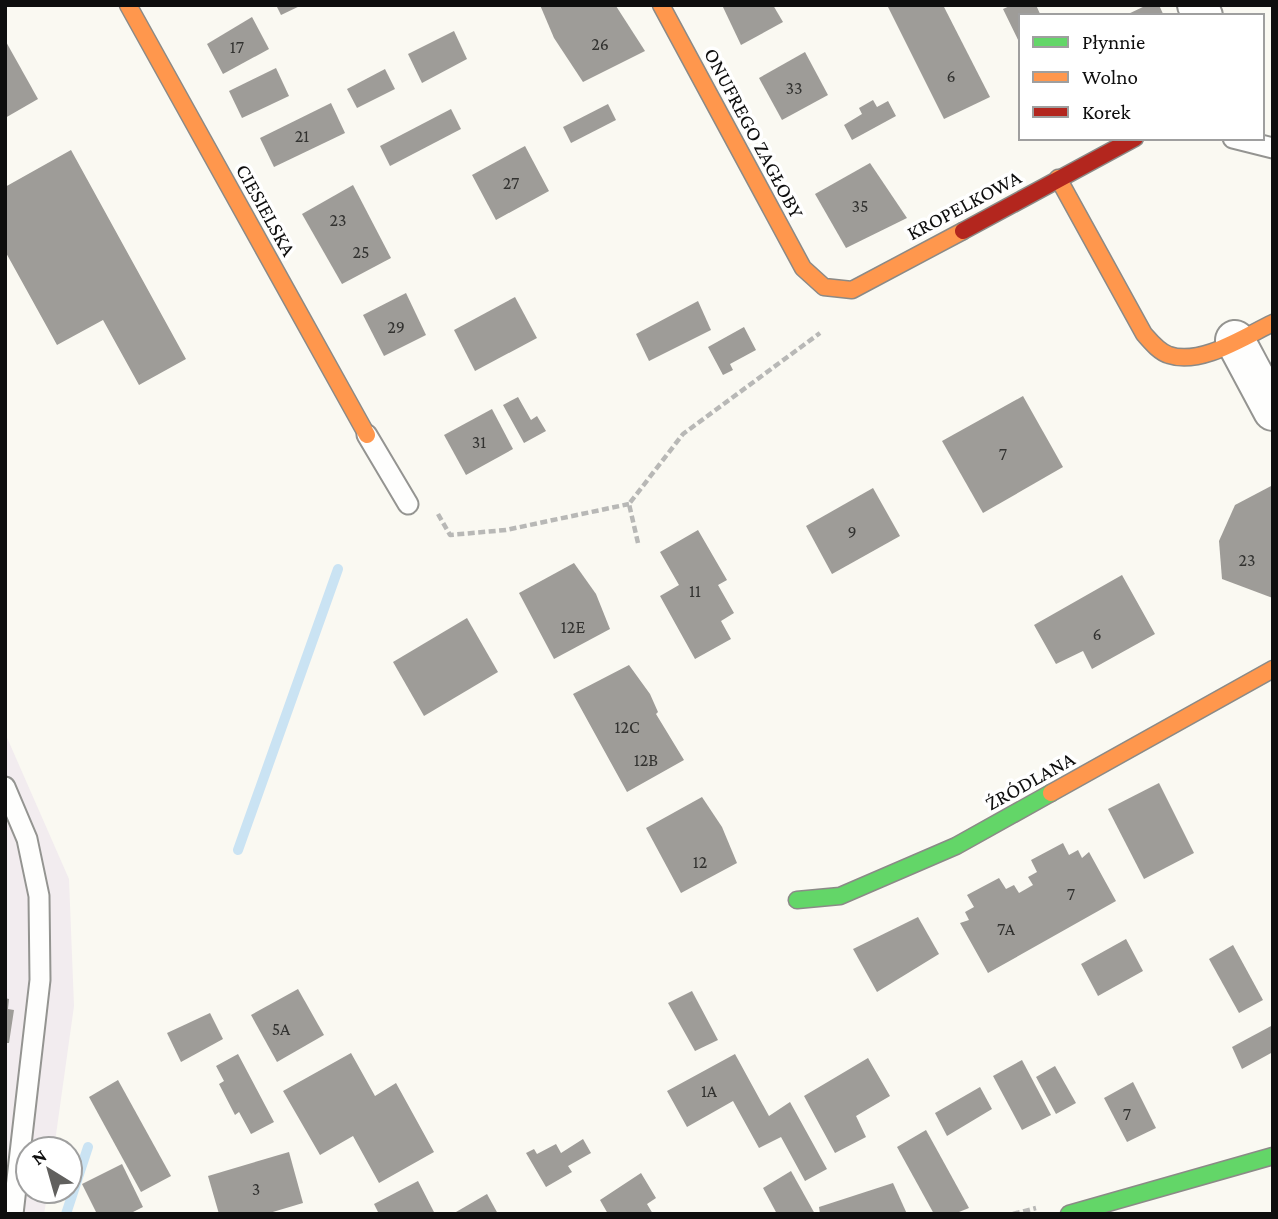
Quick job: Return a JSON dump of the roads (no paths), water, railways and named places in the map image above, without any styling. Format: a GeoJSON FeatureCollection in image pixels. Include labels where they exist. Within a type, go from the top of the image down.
{"type":"FeatureCollection","features":[{"type":"Feature","properties":{"kind":"street","name":"CIESIELSKA"},"geometry":{"type":"LineString","coordinates":[[128,5],[367,435]]}},
{"type":"Feature","properties":{"kind":"street","name":"ONUFREGO ZAGŁOBY"},"geometry":{"type":"LineString","coordinates":[[661,5],[812,281]]}},
{"type":"Feature","properties":{"kind":"street","name":"KROPELKOWA"},"geometry":{"type":"LineString","coordinates":[[812,281],[834,292],[852,290],[1131,140]]}},
{"type":"Feature","properties":{"kind":"street"},"geometry":{"type":"LineString","coordinates":[[1058,178],[1144,334],[1170,356],[1188,358],[1273,323]]}},
{"type":"Feature","properties":{"kind":"street"},"geometry":{"type":"LineString","coordinates":[[1235,340],[1273,411]]}},
{"type":"Feature","properties":{"kind":"street","name":"ŹRÓDLANA"},"geometry":{"type":"LineString","coordinates":[[797,900],[840,896],[956,846],[1273,669]]}},
{"type":"Feature","properties":{"kind":"street"},"geometry":{"type":"LineString","coordinates":[[1069,1214],[1273,1156]]}},
{"type":"Feature","properties":{"kind":"lane"},"geometry":{"type":"LineString","coordinates":[[1241,140],[1273,148]]}},
{"type":"Feature","properties":{"kind":"lane"},"geometry":{"type":"LineString","coordinates":[[367,435],[408,503]]}},
{"type":"Feature","properties":{"kind":"lane"},"geometry":{"type":"LineString","coordinates":[[5,786],[27,839],[39,897],[40,979],[13,1150],[13,1214]]}},
{"type":"Feature","properties":{"kind":"waterway"},"geometry":{"type":"LineString","coordinates":[[238,850],[338,569]]}},
{"type":"Feature","properties":{"kind":"waterway"},"geometry":{"type":"LineString","coordinates":[[66,1214],[88,1147]]}}]}
